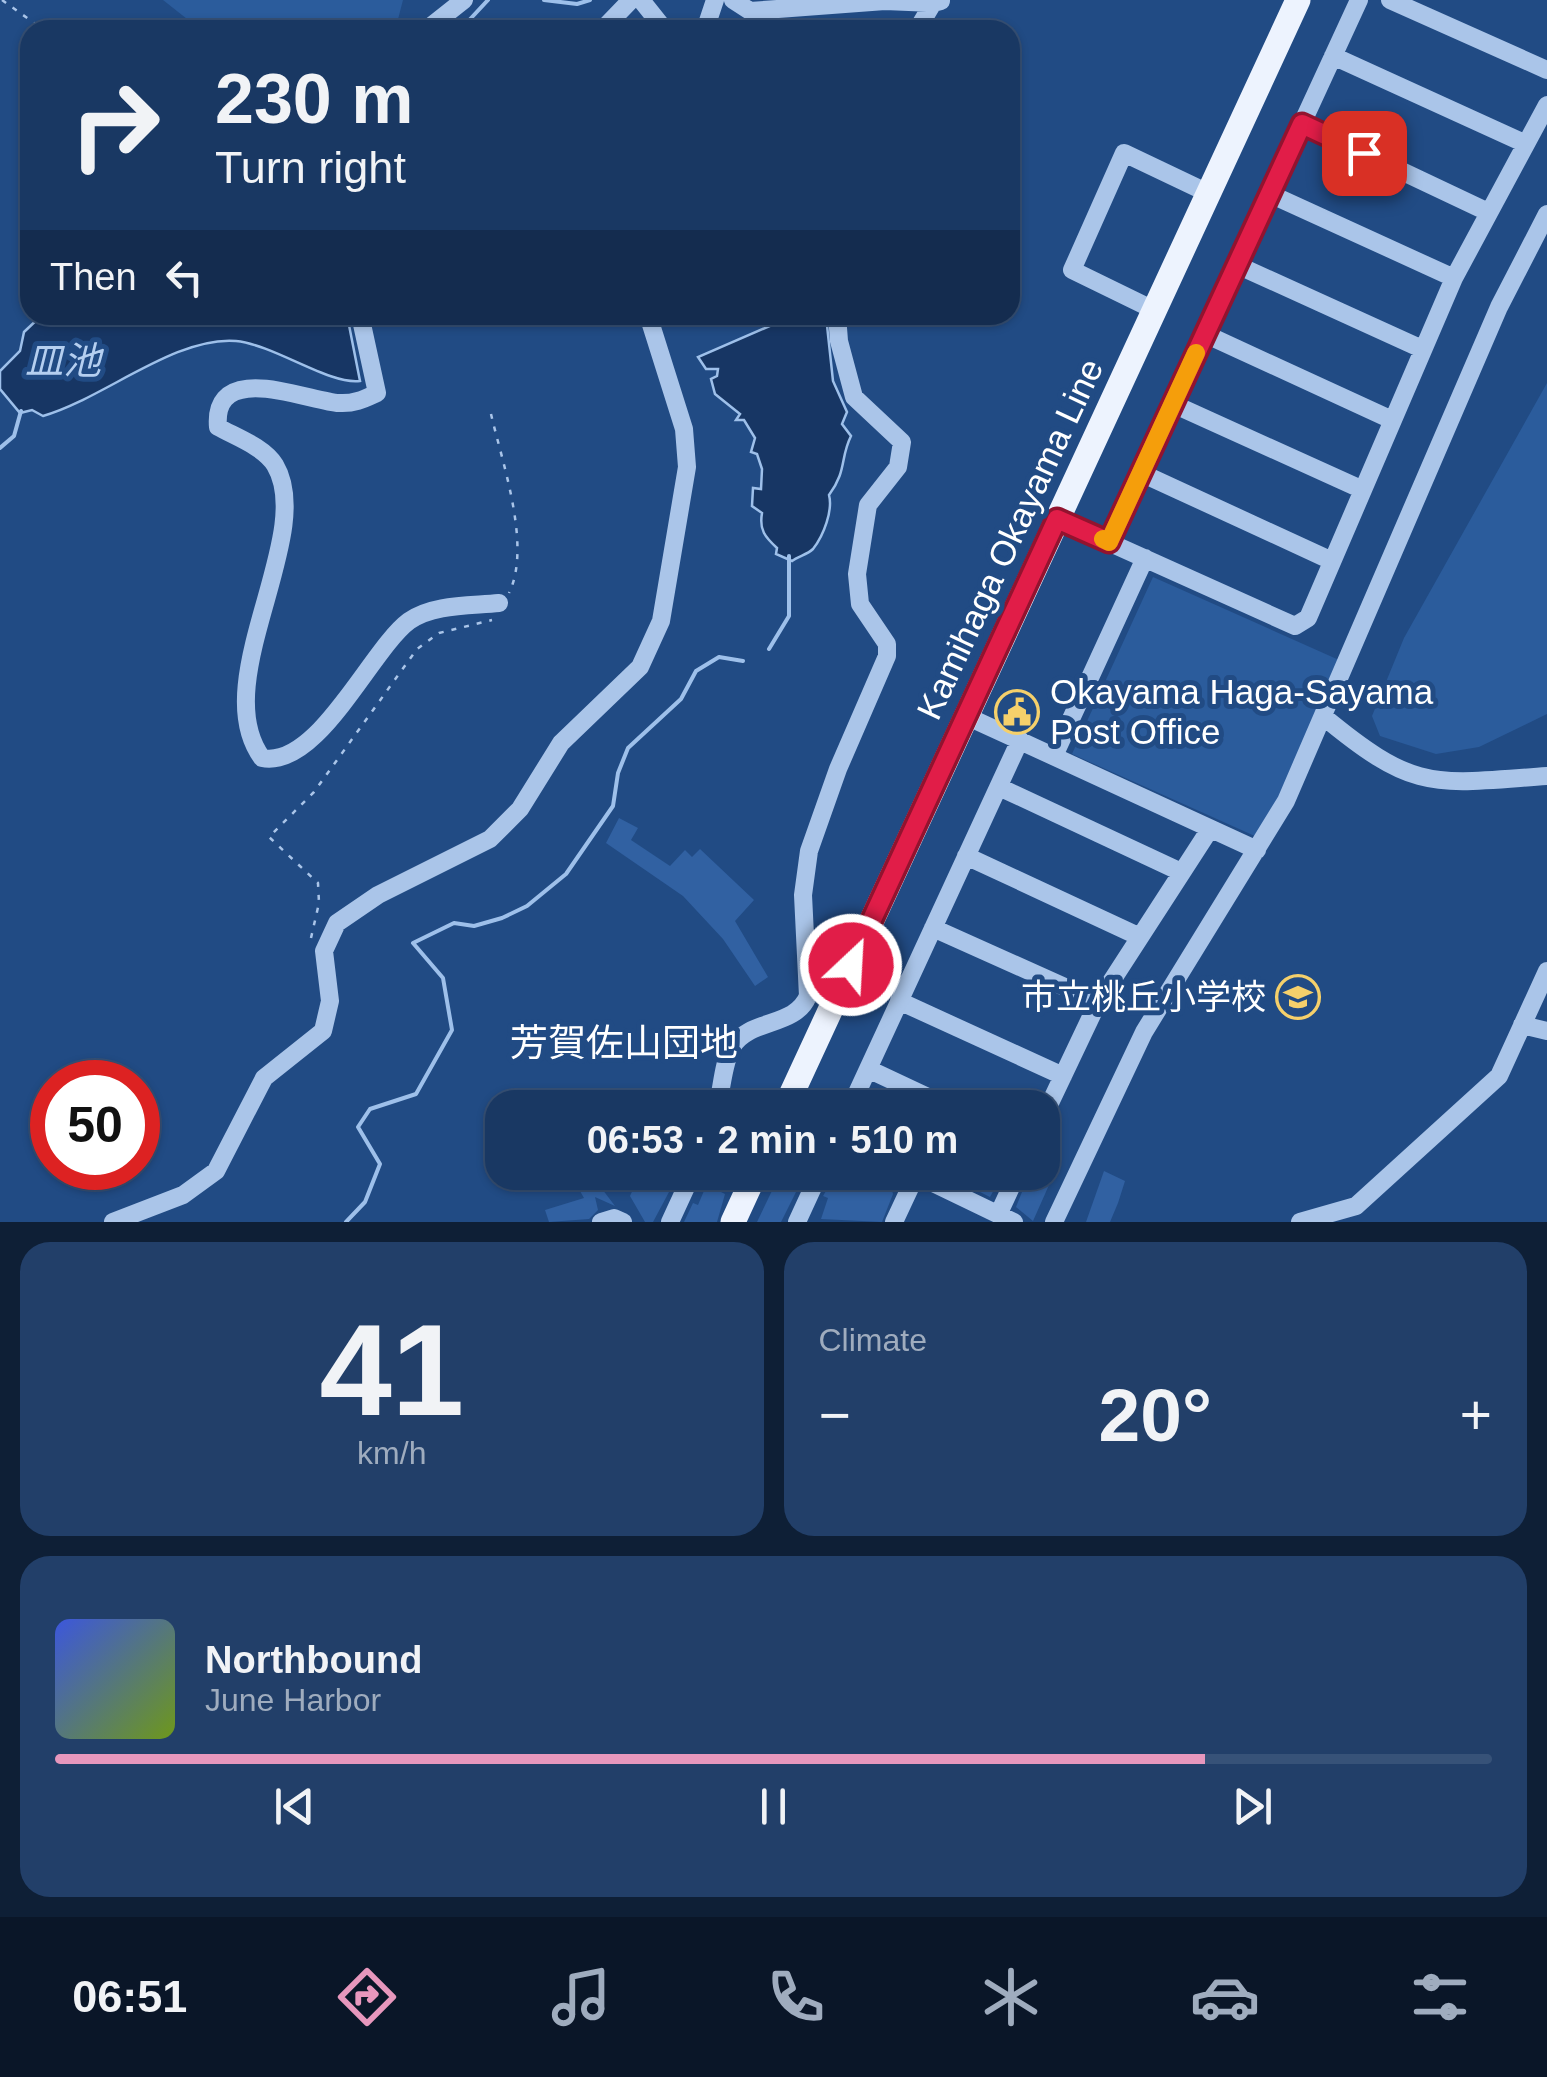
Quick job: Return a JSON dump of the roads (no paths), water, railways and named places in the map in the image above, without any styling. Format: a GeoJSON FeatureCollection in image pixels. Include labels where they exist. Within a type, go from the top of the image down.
{"type":"FeatureCollection","features":[{"type":"Feature","properties":{"kind":"main road","name":"Kamihaga Okayama Line"},"geometry":{"type":"LineString","coordinates":[[793,1090],[1298,0]]}},
{"type":"Feature","properties":{"kind":"main road"},"geometry":{"type":"LineString","coordinates":[[733,1222],[748,1190]]}},
{"type":"Feature","properties":{"kind":"street"},"geometry":{"type":"LineString","coordinates":[[439,20],[464,0]]}},
{"type":"Feature","properties":{"kind":"street"},"geometry":{"type":"LineString","coordinates":[[732,0],[750,11],[885,1],[938,2]]}},
{"type":"Feature","properties":{"kind":"street"},"geometry":{"type":"LineString","coordinates":[[1109,542],[1359,0]]}},
{"type":"Feature","properties":{"kind":"street"},"geometry":{"type":"LineString","coordinates":[[1390,0],[1547,70]]}},
{"type":"Feature","properties":{"kind":"street"},"geometry":{"type":"LineString","coordinates":[[613,20],[633,1],[655,20]]}},
{"type":"Feature","properties":{"kind":"street"},"geometry":{"type":"LineString","coordinates":[[1333,56],[1526,144]]}},
{"type":"Feature","properties":{"kind":"street"},"geometry":{"type":"LineString","coordinates":[[1057,519],[1295,626],[1308,618],[1454,278],[1547,105]]}},
{"type":"Feature","properties":{"kind":"street"},"geometry":{"type":"LineString","coordinates":[[1302,124],[1488,212]]}},
{"type":"Feature","properties":{"kind":"street"},"geometry":{"type":"LineString","coordinates":[[1154,310],[1072,270],[1124,153],[1208,192]]}},
{"type":"Feature","properties":{"kind":"street"},"geometry":{"type":"LineString","coordinates":[[1270,194],[1454,278]]}},
{"type":"Feature","properties":{"kind":"street"},"geometry":{"type":"LineString","coordinates":[[1054,1222],[1144,1032],[1286,801],[1499,307],[1547,214]]}},
{"type":"Feature","properties":{"kind":"street"},"geometry":{"type":"LineString","coordinates":[[1237,265],[1422,349]]}},
{"type":"Feature","properties":{"kind":"street"},"geometry":{"type":"LineString","coordinates":[[362,325],[377,393],[355,403],[336,403],[264,386],[249,388],[228,400],[217,416],[218,427],[266,454],[281,480],[283,516],[253,644],[247,715],[253,746],[262,758],[273,760],[298,746],[357,689],[393,637],[423,613],[499,602]]}},
{"type":"Feature","properties":{"kind":"street"},"geometry":{"type":"LineString","coordinates":[[113,1222],[182,1195],[216,1171],[264,1078],[323,1031],[330,1001],[324,956],[337,924],[355,910],[470,851],[506,825],[561,742],[640,666],[661,621],[687,467],[684,429],[651,325]]}},
{"type":"Feature","properties":{"kind":"street"},"geometry":{"type":"LineString","coordinates":[[721,1090],[730,1049],[740,1037],[794,1014],[808,996],[802,906],[809,851],[838,769],[888,656],[888,644],[860,604],[858,574],[868,505],[898,467],[902,442],[854,397],[841,354],[838,325]]}},
{"type":"Feature","properties":{"kind":"street"},"geometry":{"type":"LineString","coordinates":[[1205,334],[1392,420]]}},
{"type":"Feature","properties":{"kind":"street"},"geometry":{"type":"LineString","coordinates":[[1173,404],[1363,490]]}},
{"type":"Feature","properties":{"kind":"street"},"geometry":{"type":"LineString","coordinates":[[1141,473],[1332,561]]}},
{"type":"Feature","properties":{"kind":"street"},"geometry":{"type":"LineString","coordinates":[[1054,756],[1145,558]]}},
{"type":"Feature","properties":{"kind":"street"},"geometry":{"type":"LineString","coordinates":[[966,716],[1256,850]]}},
{"type":"Feature","properties":{"kind":"street"},"geometry":{"type":"LineString","coordinates":[[1324,717],[1387,766],[1416,778],[1451,783],[1547,776]]}},
{"type":"Feature","properties":{"kind":"street"},"geometry":{"type":"LineString","coordinates":[[858,1090],[1020,740]]}},
{"type":"Feature","properties":{"kind":"street"},"geometry":{"type":"LineString","coordinates":[[999,787],[1181,872]]}},
{"type":"Feature","properties":{"kind":"street"},"geometry":{"type":"LineString","coordinates":[[1056,1090],[1098,1002],[1210,829]]}},
{"type":"Feature","properties":{"kind":"street"},"geometry":{"type":"LineString","coordinates":[[966,856],[1138,936]]}},
{"type":"Feature","properties":{"kind":"street"},"geometry":{"type":"LineString","coordinates":[[933,928],[1098,1002]]}},
{"type":"Feature","properties":{"kind":"street"},"geometry":{"type":"LineString","coordinates":[[1300,1222],[1356,1206],[1499,1076],[1547,970]]}},
{"type":"Feature","properties":{"kind":"street"},"geometry":{"type":"LineString","coordinates":[[900,1000],[1062,1076]]}},
{"type":"Feature","properties":{"kind":"street"},"geometry":{"type":"LineString","coordinates":[[1522,1026],[1547,1031]]}},
{"type":"Feature","properties":{"kind":"street"},"geometry":{"type":"LineString","coordinates":[[868,1069],[913,1090]]}},
{"type":"Feature","properties":{"kind":"street"},"geometry":{"type":"LineString","coordinates":[[670,1222],[685,1190]]}},
{"type":"Feature","properties":{"kind":"street"},"geometry":{"type":"LineString","coordinates":[[796,1222],[811,1190]]}},
{"type":"Feature","properties":{"kind":"street"},"geometry":{"type":"LineString","coordinates":[[894,1222],[907,1190]]}},
{"type":"Feature","properties":{"kind":"street"},"geometry":{"type":"LineString","coordinates":[[947,1190],[1006,1218],[1013,1190]]}},
{"type":"Feature","properties":{"kind":"street"},"geometry":{"type":"LineString","coordinates":[[602,1222],[614,1218],[624,1222]]}},
{"type":"Feature","properties":{"kind":"water","name":"皿池"},"geometry":{"type":"Polygon","coordinates":[[[31,325],[349,325],[360,381],[333,377],[251,344],[213,342],[164,358],[66,408],[43,416],[32,410],[20,413],[0,389],[0,371],[20,351],[24,332],[31,325]]]}},
{"type":"Feature","properties":{"kind":"water"},"geometry":{"type":"Polygon","coordinates":[[[772,325],[827,325],[833,381],[847,412],[842,424],[851,436],[829,495],[829,515],[821,537],[811,551],[792,561],[776,554],[777,548],[762,529],[762,513],[752,506],[753,488],[761,489],[762,469],[757,454],[751,452],[755,438],[744,420],[736,420],[740,414],[715,394],[711,379],[717,376],[718,369],[706,369],[698,357],[772,325]]]}},
{"type":"Feature","properties":{"kind":"waterway"},"geometry":{"type":"LineString","coordinates":[[469,20],[488,0]]}},
{"type":"Feature","properties":{"kind":"waterway"},"geometry":{"type":"LineString","coordinates":[[544,0],[577,4],[590,0]]}},
{"type":"Feature","properties":{"kind":"waterway"},"geometry":{"type":"LineString","coordinates":[[0,448],[14,436],[21,411]]}},
{"type":"Feature","properties":{"kind":"waterway"},"geometry":{"type":"LineString","coordinates":[[769,649],[789,616],[789,556]]}},
{"type":"Feature","properties":{"kind":"waterway"},"geometry":{"type":"LineString","coordinates":[[346,1222],[365,1202],[380,1164],[358,1127],[370,1109],[416,1094],[452,1030],[443,978],[413,943],[454,923],[474,926],[502,918],[527,906],[566,874],[613,806],[618,773],[628,748],[681,699],[696,671],[719,657],[743,661]]}},
{"type":"Feature","properties":{"kind":"place","name":"Okayama Haga-Sayama Post Office"},"geometry":{"type":"Point","coordinates":[1017,712]}},
{"type":"Feature","properties":{"kind":"place","name":"市立桃丘小学校"},"geometry":{"type":"Point","coordinates":[1298,997]}},
{"type":"Feature","properties":{"kind":"district","name":"芳賀佐山団地"},"geometry":{"type":"Point","coordinates":[624,1043]}}]}
